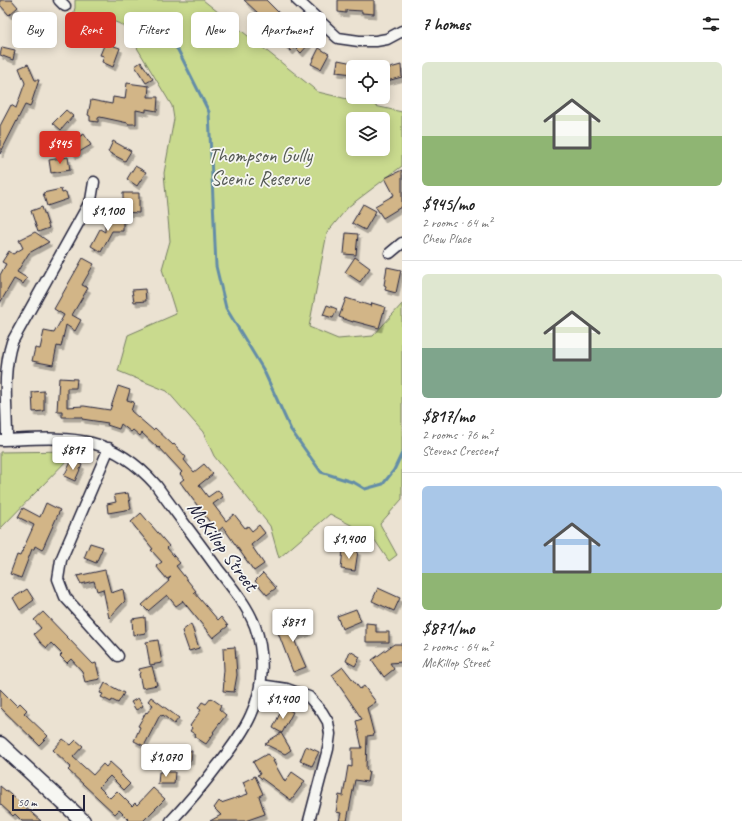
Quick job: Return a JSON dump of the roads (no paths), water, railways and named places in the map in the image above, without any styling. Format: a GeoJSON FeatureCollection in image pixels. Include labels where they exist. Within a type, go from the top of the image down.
{"type":"FeatureCollection","features":[{"type":"Feature","properties":{"kind":"main road"},"geometry":{"type":"LineString","coordinates":[[0,744],[82,821]]}},
{"type":"Feature","properties":{"kind":"street"},"geometry":{"type":"LineString","coordinates":[[297,0],[338,38],[359,41],[376,41],[387,39],[402,31]]}},
{"type":"Feature","properties":{"kind":"street"},"geometry":{"type":"LineString","coordinates":[[4,440],[6,369],[8,352],[12,342],[91,200],[94,182]]}},
{"type":"Feature","properties":{"kind":"street"},"geometry":{"type":"LineString","coordinates":[[390,253],[402,244]]}},
{"type":"Feature","properties":{"kind":"street","name":"McKillop Street"},"geometry":{"type":"LineString","coordinates":[[4,440],[76,440],[95,443],[109,448],[134,463],[156,485],[232,588],[248,612],[255,626],[260,644],[262,667],[260,685],[251,716],[240,734],[194,797],[172,821]]}},
{"type":"Feature","properties":{"kind":"street"},"geometry":{"type":"LineString","coordinates":[[109,448],[61,560],[58,579],[65,598],[118,656]]}},
{"type":"Feature","properties":{"kind":"street"},"geometry":{"type":"LineString","coordinates":[[260,685],[287,689],[308,698],[322,712],[328,722],[330,734],[328,749],[309,821]]}},
{"type":"Feature","properties":{"kind":"waterway"},"geometry":{"type":"LineString","coordinates":[[176,48],[209,112],[216,266],[226,308],[263,369],[291,430],[321,472],[355,483],[365,489],[383,484],[394,470],[402,453]]}},
{"type":"Feature","properties":{"kind":"park label","name":"Thompson Gully Scenic Reserve"},"geometry":{"type":"Point","coordinates":[260,166]}}]}
